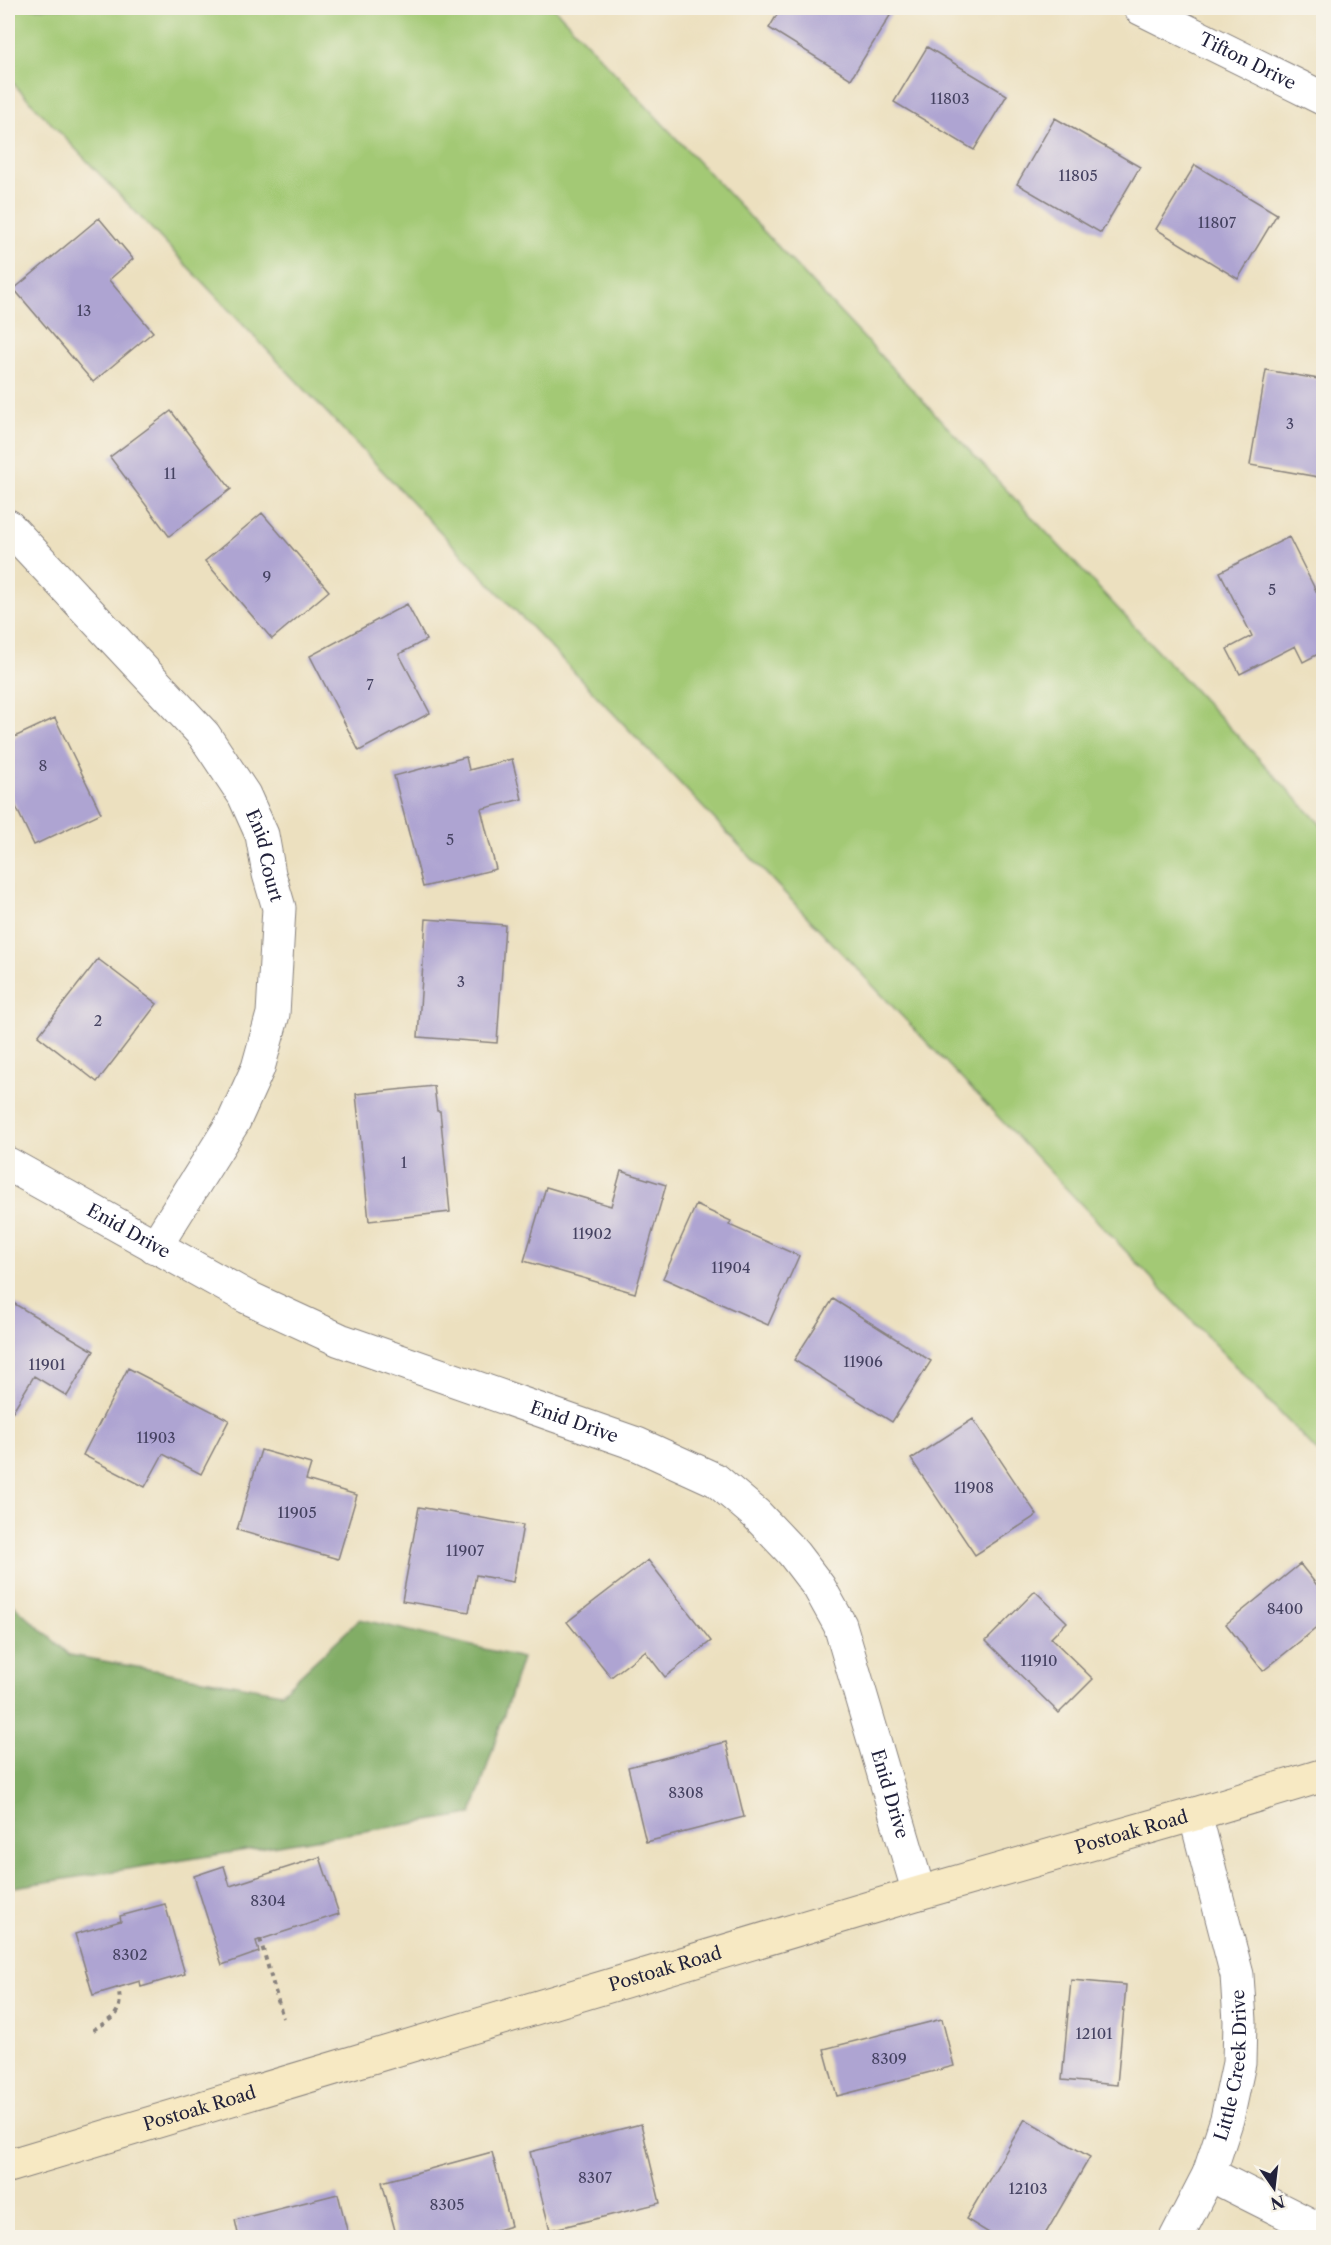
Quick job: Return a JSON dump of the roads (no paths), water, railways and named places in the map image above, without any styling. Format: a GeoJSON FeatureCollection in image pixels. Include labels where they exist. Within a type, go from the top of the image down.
{"type":"FeatureCollection","features":[{"type":"Feature","properties":{"kind":"street","name":"Tifton Drive"},"geometry":{"type":"LineString","coordinates":[[1140,8],[1323,99]]}},
{"type":"Feature","properties":{"kind":"street","name":"Enid Court"},"geometry":{"type":"LineString","coordinates":[[8,525],[204,735],[244,795],[262,835],[269,874],[279,908],[273,1014],[258,1068],[234,1121],[155,1248]]}},
{"type":"Feature","properties":{"kind":"street","name":"Enid Drive"},"geometry":{"type":"LineString","coordinates":[[8,1164],[155,1248],[247,1297],[340,1340],[637,1444],[716,1480],[756,1514],[793,1553],[819,1587],[840,1625],[919,1893]]}},
{"type":"Feature","properties":{"kind":"street","name":"Postoak Road"},"geometry":{"type":"LineString","coordinates":[[8,2166],[919,1893],[1196,1814],[1323,1775]]}},
{"type":"Feature","properties":{"kind":"street","name":"Little Creek Drive"},"geometry":{"type":"LineString","coordinates":[[1176,2238],[1209,2174],[1227,2119],[1239,2063],[1240,2021],[1237,1975],[1196,1814]]}},
{"type":"Feature","properties":{"kind":"street"},"geometry":{"type":"LineString","coordinates":[[1209,2174],[1323,2232]]}}]}
